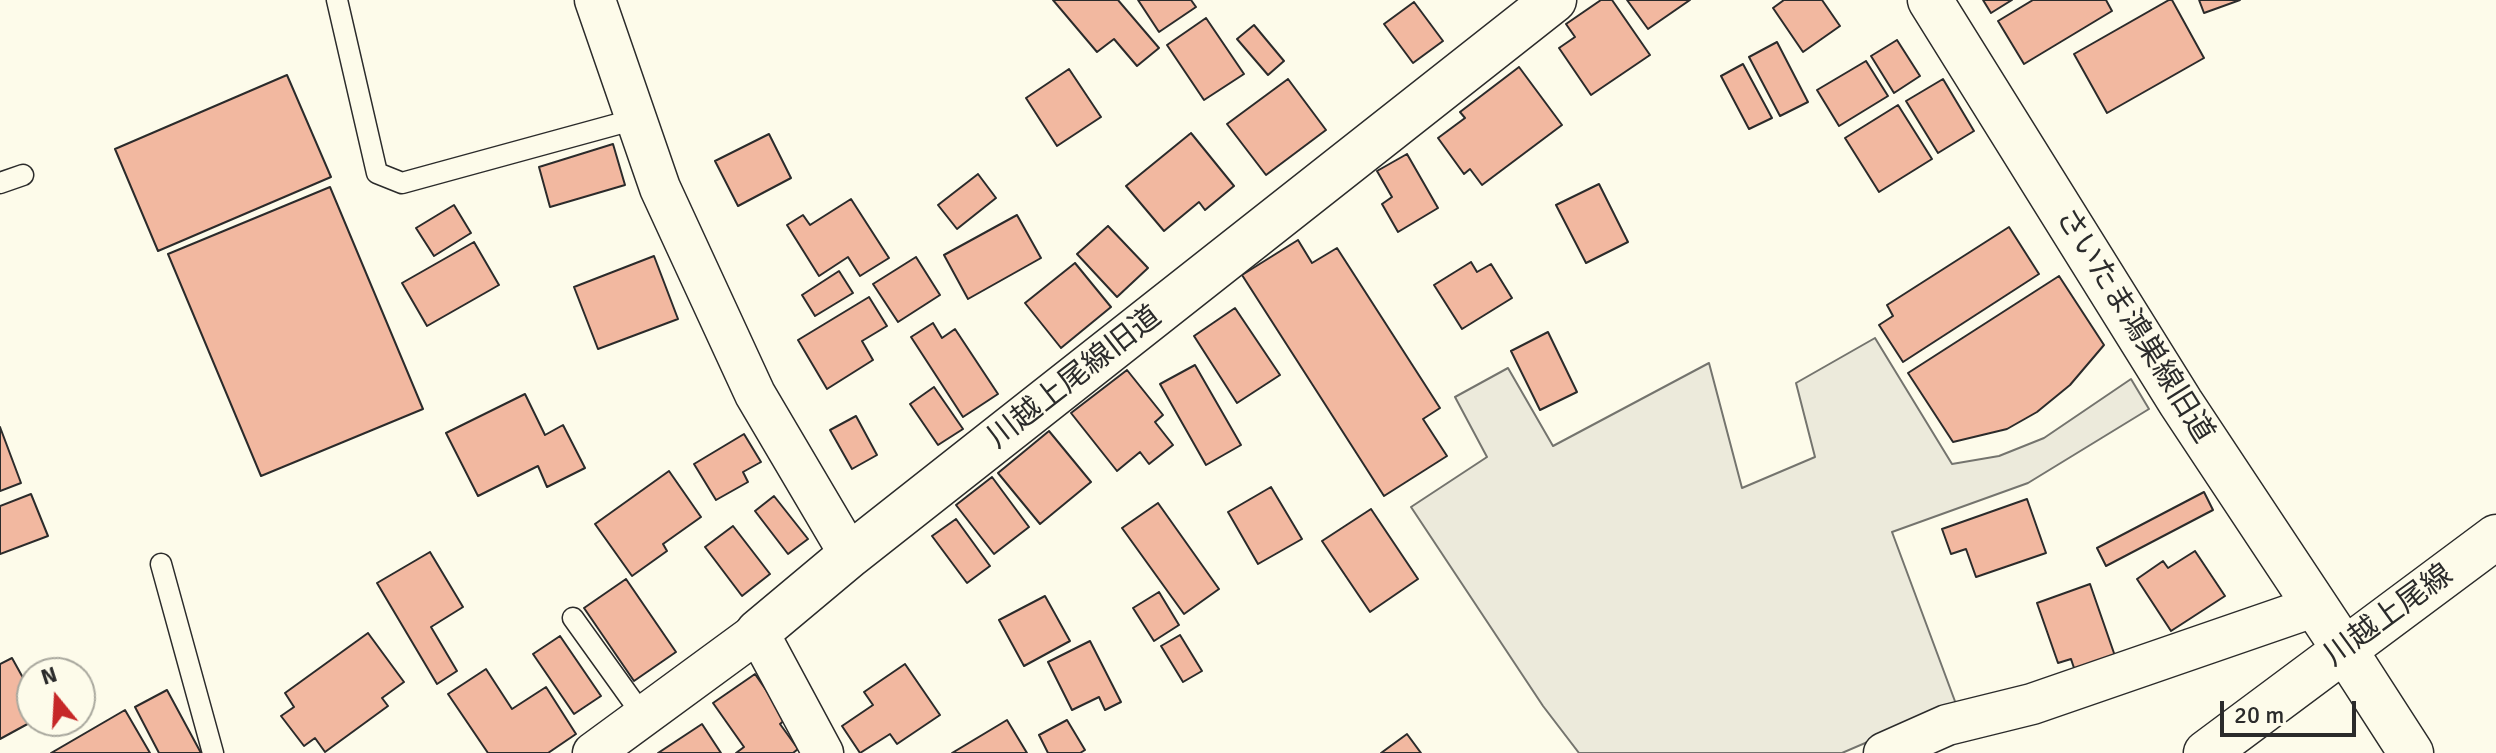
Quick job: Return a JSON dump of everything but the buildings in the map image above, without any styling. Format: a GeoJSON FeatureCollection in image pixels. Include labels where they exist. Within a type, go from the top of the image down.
{"type":"FeatureCollection","features":[{"type":"Feature","properties":{"kind":"street"},"geometry":{"type":"LineString","coordinates":[[595,0],[660,188],[755,394],[850,555]]}},
{"type":"Feature","properties":{"kind":"street","name":"川越上尾線旧道"},"geometry":{"type":"LineString","coordinates":[[593,753],[758,632],[850,555],[1554,0]]}},
{"type":"Feature","properties":{"kind":"street","name":"さいたま鴻巣線旧道"},"geometry":{"type":"LineString","coordinates":[[1930,0],[2181,403],[2411,753]]}},
{"type":"Feature","properties":{"kind":"street","name":"川越上尾線"},"geometry":{"type":"LineString","coordinates":[[2206,753],[2496,537]]}},
{"type":"Feature","properties":{"kind":"street"},"geometry":{"type":"LineString","coordinates":[[1884,753],[1947,725],[2032,704],[2316,606]]}},
{"type":"Feature","properties":{"kind":"street"},"geometry":{"type":"LineString","coordinates":[[758,632],[823,753]]}},
{"type":"Feature","properties":{"kind":"lane"},"geometry":{"type":"LineString","coordinates":[[337,0],[377,173],[402,183],[636,119]]}},
{"type":"Feature","properties":{"kind":"lane"},"geometry":{"type":"LineString","coordinates":[[0,183],[23,175]]}},
{"type":"Feature","properties":{"kind":"lane"},"geometry":{"type":"LineString","coordinates":[[161,564],[213,753]]}},
{"type":"Feature","properties":{"kind":"lane"},"geometry":{"type":"LineString","coordinates":[[573,618],[644,717]]}},
{"type":"Feature","properties":{"kind":"shaded area"},"geometry":{"type":"Polygon","coordinates":[[[1875,338],[1952,464],[1999,456],[2044,438],[2131,379],[2149,409],[2028,483],[1892,532],[1956,704],[1842,753],[1579,753],[1543,706],[1411,507],[1487,457],[1455,397],[1508,368],[1553,446],[1709,363],[1742,488],[1815,457],[1796,383],[1875,338]]]}}]}
